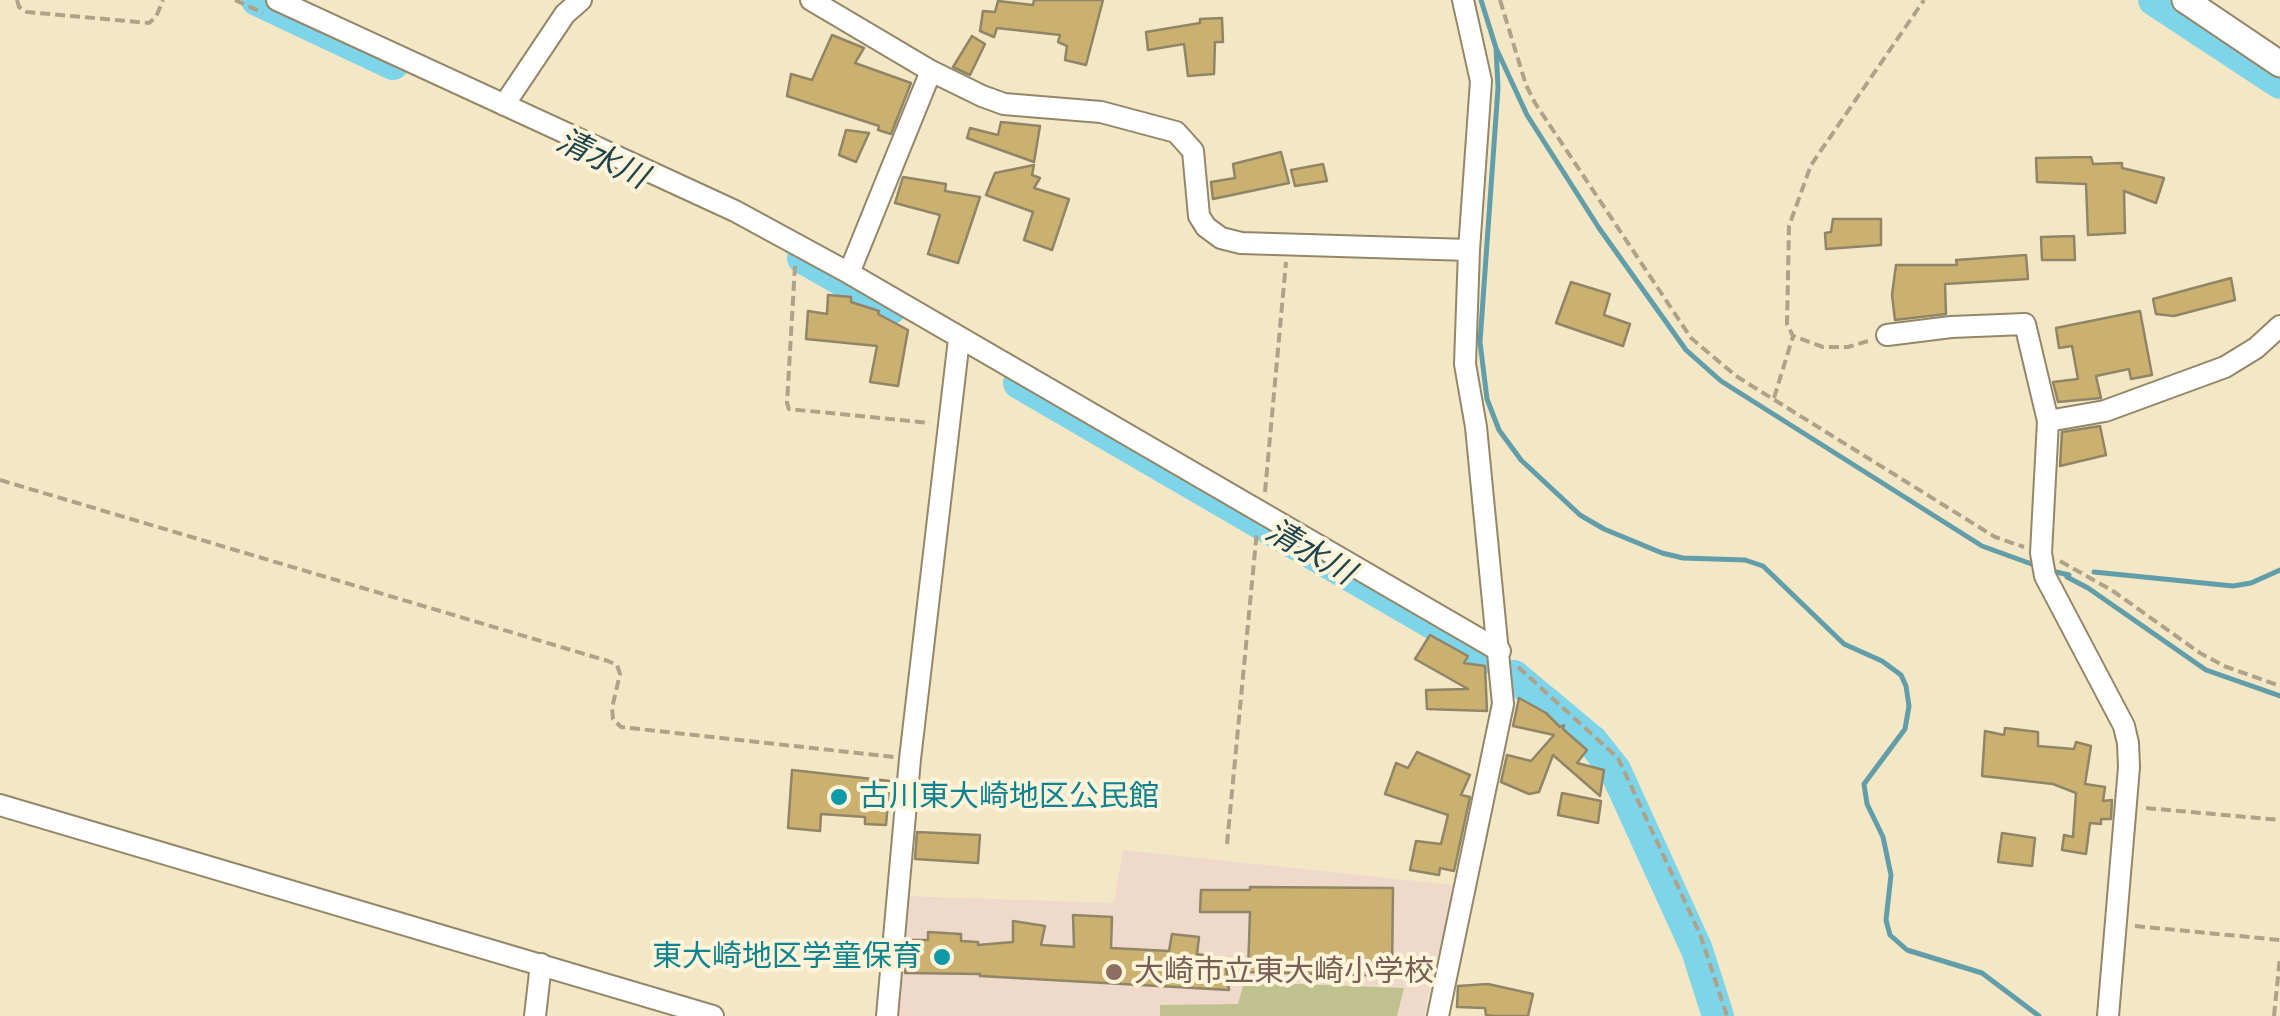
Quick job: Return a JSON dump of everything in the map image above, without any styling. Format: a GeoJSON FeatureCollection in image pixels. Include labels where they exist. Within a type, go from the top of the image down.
{"type":"FeatureCollection","features":[{"type":"Feature","properties":{"kind":"street"},"geometry":{"type":"LineString","coordinates":[[504,105],[564,14],[581,0]]}},
{"type":"Feature","properties":{"kind":"street"},"geometry":{"type":"LineString","coordinates":[[812,0],[931,71],[1004,104],[1101,112],[1176,132],[1193,151],[1199,216],[1221,238],[1240,242],[1469,250]]}},
{"type":"Feature","properties":{"kind":"street"},"geometry":{"type":"LineString","coordinates":[[1438,1016],[1503,704],[1476,427],[1466,364],[1469,250],[1481,80],[1463,0]]}},
{"type":"Feature","properties":{"kind":"street"},"geometry":{"type":"LineString","coordinates":[[2199,4],[2280,64]]}},
{"type":"Feature","properties":{"kind":"street"},"geometry":{"type":"LineString","coordinates":[[274,8],[504,105],[735,211],[848,273],[1260,521],[1500,651]]}},
{"type":"Feature","properties":{"kind":"street"},"geometry":{"type":"LineString","coordinates":[[848,273],[931,71]]}},
{"type":"Feature","properties":{"kind":"street"},"geometry":{"type":"LineString","coordinates":[[1887,335],[2024,324],[2048,421],[2043,563],[2124,726],[2130,767],[2108,1016]]}},
{"type":"Feature","properties":{"kind":"street"},"geometry":{"type":"LineString","coordinates":[[2048,421],[2105,411],[2225,367],[2256,348],[2280,326]]}},
{"type":"Feature","properties":{"kind":"street"},"geometry":{"type":"LineString","coordinates":[[887,1016],[910,759],[959,339]]}},
{"type":"Feature","properties":{"kind":"street"},"geometry":{"type":"LineString","coordinates":[[0,805],[713,1016]]}},
{"type":"Feature","properties":{"kind":"street"},"geometry":{"type":"LineString","coordinates":[[535,1016],[541,964]]}},
{"type":"Feature","properties":{"kind":"path"},"geometry":{"type":"LineString","coordinates":[[18,0],[18,8],[27,12],[149,23],[163,0]]}},
{"type":"Feature","properties":{"kind":"path"},"geometry":{"type":"LineString","coordinates":[[236,0],[274,8]]}},
{"type":"Feature","properties":{"kind":"path"},"geometry":{"type":"LineString","coordinates":[[1500,0],[1535,103],[1676,318],[1713,358],[1995,538],[2043,563],[2073,567],[2212,660],[2280,686]]}},
{"type":"Feature","properties":{"kind":"path"},"geometry":{"type":"LineString","coordinates":[[1887,335],[1848,348],[1823,348],[1793,336],[1787,324],[1789,226],[1811,166],[1924,0]]}},
{"type":"Feature","properties":{"kind":"path"},"geometry":{"type":"LineString","coordinates":[[1227,844],[1288,244]]}},
{"type":"Feature","properties":{"kind":"path"},"geometry":{"type":"LineString","coordinates":[[780,258],[797,267],[786,403],[790,409],[949,425]]}},
{"type":"Feature","properties":{"kind":"path"},"geometry":{"type":"LineString","coordinates":[[1774,399],[1793,336]]}},
{"type":"Feature","properties":{"kind":"path"},"geometry":{"type":"LineString","coordinates":[[0,480],[608,661],[617,666],[620,674],[612,708],[613,719],[620,727],[910,759]]}},
{"type":"Feature","properties":{"kind":"path"},"geometry":{"type":"LineString","coordinates":[[1500,651],[1618,758],[1700,934],[1727,1016]]}},
{"type":"Feature","properties":{"kind":"path"},"geometry":{"type":"LineString","coordinates":[[2126,807],[2280,820]]}},
{"type":"Feature","properties":{"kind":"path"},"geometry":{"type":"LineString","coordinates":[[2116,924],[2280,940]]}},
{"type":"Feature","properties":{"kind":"path"},"geometry":{"type":"LineString","coordinates":[[2274,1016],[2280,957]]}},
{"type":"Feature","properties":{"kind":"shaded area","name":"大崎市立東大崎小学校"},"geometry":{"type":"Polygon","coordinates":[[[1123,850],[1454,885],[1424,1016],[899,1016],[903,896],[1114,903],[1123,850]]]}},
{"type":"Feature","properties":{"kind":"green space"},"geometry":{"type":"Polygon","coordinates":[[[1244,982],[1404,988],[1397,1016],[1160,1016],[1160,1005],[1238,1004],[1244,982]]]}},
{"type":"Feature","properties":{"kind":"building"},"geometry":{"type":"Polygon","coordinates":[[[1034,0],[1103,0],[1086,65],[1065,60],[1067,46],[1058,42],[1060,35],[997,28],[994,37],[980,31],[983,11],[995,12],[998,1],[1033,5],[1034,0]]]}},
{"type":"Feature","properties":{"kind":"building"},"geometry":{"type":"Polygon","coordinates":[[[1222,18],[1223,42],[1215,42],[1214,74],[1188,76],[1184,44],[1148,50],[1146,32],[1200,23],[1200,19],[1222,18]]]}},
{"type":"Feature","properties":{"kind":"building"},"geometry":{"type":"Polygon","coordinates":[[[832,35],[864,48],[855,63],[911,83],[891,134],[878,130],[879,126],[787,96],[791,74],[812,80],[832,35]]]}},
{"type":"Feature","properties":{"kind":"building"},"geometry":{"type":"Polygon","coordinates":[[[972,36],[985,44],[970,75],[953,67],[972,36]]]}},
{"type":"Feature","properties":{"kind":"building"},"geometry":{"type":"Polygon","coordinates":[[[1001,122],[1040,126],[1034,162],[967,138],[970,128],[998,135],[1001,122]]]}},
{"type":"Feature","properties":{"kind":"building"},"geometry":{"type":"Polygon","coordinates":[[[846,130],[869,133],[856,162],[839,155],[846,130]]]}},
{"type":"Feature","properties":{"kind":"building"},"geometry":{"type":"Polygon","coordinates":[[[1281,152],[1289,183],[1213,199],[1211,182],[1235,178],[1233,164],[1281,152]]]}},
{"type":"Feature","properties":{"kind":"building"},"geometry":{"type":"Polygon","coordinates":[[[2091,157],[2093,164],[2122,163],[2122,168],[2164,178],[2156,203],[2124,191],[2125,233],[2088,235],[2086,184],[2037,182],[2036,158],[2091,157]]]}},
{"type":"Feature","properties":{"kind":"building"},"geometry":{"type":"Polygon","coordinates":[[[1323,164],[1327,181],[1295,186],[1291,170],[1323,164]]]}},
{"type":"Feature","properties":{"kind":"building"},"geometry":{"type":"Polygon","coordinates":[[[1034,165],[1032,175],[1040,178],[1034,188],[1069,199],[1052,250],[1024,240],[1033,212],[986,195],[995,173],[1034,165]]]}},
{"type":"Feature","properties":{"kind":"building"},"geometry":{"type":"Polygon","coordinates":[[[903,177],[946,184],[945,191],[980,197],[958,263],[928,254],[940,215],[895,203],[903,177]]]}},
{"type":"Feature","properties":{"kind":"building"},"geometry":{"type":"Polygon","coordinates":[[[1833,219],[1881,219],[1881,245],[1826,249],[1825,233],[1831,232],[1833,219]]]}},
{"type":"Feature","properties":{"kind":"building"},"geometry":{"type":"Polygon","coordinates":[[[2074,236],[2075,260],[2042,260],[2041,237],[2074,236]]]}},
{"type":"Feature","properties":{"kind":"building"},"geometry":{"type":"Polygon","coordinates":[[[2026,255],[2028,279],[1945,284],[1946,314],[1895,320],[1892,295],[1896,265],[1957,265],[1956,260],[2026,255]]]}},
{"type":"Feature","properties":{"kind":"building"},"geometry":{"type":"Polygon","coordinates":[[[2231,278],[2235,300],[2174,316],[2156,314],[2153,299],[2231,278]]]}},
{"type":"Feature","properties":{"kind":"building"},"geometry":{"type":"Polygon","coordinates":[[[1571,282],[1610,294],[1604,315],[1630,324],[1623,346],[1556,323],[1571,282]]]}},
{"type":"Feature","properties":{"kind":"building"},"geometry":{"type":"Polygon","coordinates":[[[828,295],[851,297],[851,302],[879,311],[878,314],[908,330],[898,386],[870,382],[877,346],[806,339],[808,311],[827,314],[828,295]]]}},
{"type":"Feature","properties":{"kind":"building"},"geometry":{"type":"Polygon","coordinates":[[[2140,311],[2152,375],[2131,379],[2129,369],[2096,376],[2101,398],[2058,402],[2053,382],[2078,379],[2072,346],[2059,348],[2056,328],[2140,311]]]}},
{"type":"Feature","properties":{"kind":"building"},"geometry":{"type":"Polygon","coordinates":[[[2100,426],[2106,455],[2060,466],[2062,432],[2100,426]]]}},
{"type":"Feature","properties":{"kind":"building"},"geometry":{"type":"Polygon","coordinates":[[[1430,635],[1468,656],[1464,663],[1485,666],[1487,711],[1427,709],[1426,690],[1468,689],[1415,659],[1430,635]]]}},
{"type":"Feature","properties":{"kind":"building"},"geometry":{"type":"Polygon","coordinates":[[[1519,698],[1546,713],[1560,727],[1564,725],[1563,729],[1587,750],[1577,763],[1604,770],[1600,796],[1553,755],[1539,792],[1529,794],[1501,782],[1507,755],[1531,761],[1554,735],[1513,726],[1519,698]]]}},
{"type":"Feature","properties":{"kind":"building"},"geometry":{"type":"Polygon","coordinates":[[[2005,728],[2038,732],[2038,746],[2074,749],[2076,742],[2091,746],[2085,784],[2105,787],[2103,801],[2112,800],[2111,819],[2101,819],[2101,824],[2090,823],[2086,854],[2062,850],[2064,835],[2073,837],[2076,793],[2053,784],[1982,776],[1985,731],[2004,735],[2005,728]]]}},
{"type":"Feature","properties":{"kind":"building"},"geometry":{"type":"Polygon","coordinates":[[[1417,752],[1470,775],[1461,795],[1470,797],[1454,871],[1440,868],[1439,875],[1410,870],[1416,841],[1441,844],[1448,815],[1385,794],[1396,763],[1408,768],[1417,752]]]}},
{"type":"Feature","properties":{"kind":"building","name":"古川東大崎地区公民館"},"geometry":{"type":"Polygon","coordinates":[[[792,770],[890,781],[886,825],[865,824],[865,817],[821,814],[820,831],[788,828],[792,770]]]}},
{"type":"Feature","properties":{"kind":"building"},"geometry":{"type":"Polygon","coordinates":[[[1562,793],[1601,801],[1598,823],[1558,815],[1562,793]]]}},
{"type":"Feature","properties":{"kind":"building"},"geometry":{"type":"Polygon","coordinates":[[[917,832],[980,835],[978,863],[915,859],[917,832]]]}},
{"type":"Feature","properties":{"kind":"building"},"geometry":{"type":"Polygon","coordinates":[[[2002,833],[2035,838],[2032,866],[1998,862],[2002,833]]]}},
{"type":"Feature","properties":{"kind":"building"},"geometry":{"type":"Polygon","coordinates":[[[1393,888],[1392,976],[1248,972],[1250,912],[1200,912],[1201,890],[1393,888]]]}},
{"type":"Feature","properties":{"kind":"building"},"geometry":{"type":"Polygon","coordinates":[[[1073,915],[1112,917],[1111,948],[1169,951],[1172,934],[1199,937],[1197,954],[1225,959],[1229,990],[905,973],[908,940],[928,940],[928,932],[961,934],[961,941],[978,945],[1013,942],[1013,921],[1045,926],[1041,945],[1074,947],[1073,915]]]}},
{"type":"Feature","properties":{"kind":"building"},"geometry":{"type":"Polygon","coordinates":[[[1488,984],[1533,994],[1528,1016],[1493,1016],[1486,1015],[1485,1008],[1457,1007],[1458,986],[1488,984]]]}},
{"type":"Feature","properties":{"kind":"waterway","name":"清水川"},"geometry":{"type":"LineString","coordinates":[[257,0],[393,64]]}},
{"type":"Feature","properties":{"kind":"waterway"},"geometry":{"type":"LineString","coordinates":[[1481,0],[1496,48],[1527,115],[1599,228],[1686,350],[1721,381],[1982,546],[2037,566]]}},
{"type":"Feature","properties":{"kind":"waterway","name":"清水川"},"geometry":{"type":"LineString","coordinates":[[2154,0],[2280,83]]}},
{"type":"Feature","properties":{"kind":"waterway"},"geometry":{"type":"LineString","coordinates":[[1496,48],[1498,88],[1480,342],[1487,399],[1499,430],[1521,460],[1580,515],[1662,553],[1683,558],[1745,560],[1763,566],[1844,644],[1882,661],[1901,675],[1909,706],[1905,729],[1864,784],[1867,804],[1883,837],[1891,875],[1886,920],[1890,935],[1907,950],[1982,973],[2039,1016]]}},
{"type":"Feature","properties":{"kind":"waterway","name":"清水川"},"geometry":{"type":"LineString","coordinates":[[803,258],[891,308]]}},
{"type":"Feature","properties":{"kind":"waterway","name":"清水川"},"geometry":{"type":"LineString","coordinates":[[1019,383],[1492,658]]}},
{"type":"Feature","properties":{"kind":"waterway"},"geometry":{"type":"LineString","coordinates":[[2094,572],[2233,586],[2280,570]]}},
{"type":"Feature","properties":{"kind":"waterway"},"geometry":{"type":"LineString","coordinates":[[2052,571],[2069,575]]}},
{"type":"Feature","properties":{"kind":"waterway"},"geometry":{"type":"LineString","coordinates":[[2067,577],[2206,670],[2280,696]]}},
{"type":"Feature","properties":{"kind":"waterway","name":"清水川"},"geometry":{"type":"LineString","coordinates":[[1514,676],[1592,741],[1615,770],[1697,950],[1718,1016]]}},
{"type":"Feature","properties":{"kind":"place","name":"古川東大崎地区公民館"},"geometry":{"type":"Point","coordinates":[839,797]}},
{"type":"Feature","properties":{"kind":"place","name":"東大崎地区学童保育"},"geometry":{"type":"Point","coordinates":[942,957]}},
{"type":"Feature","properties":{"kind":"place","name":"大崎市立東大崎小学校"},"geometry":{"type":"Point","coordinates":[1114,972]}}]}
